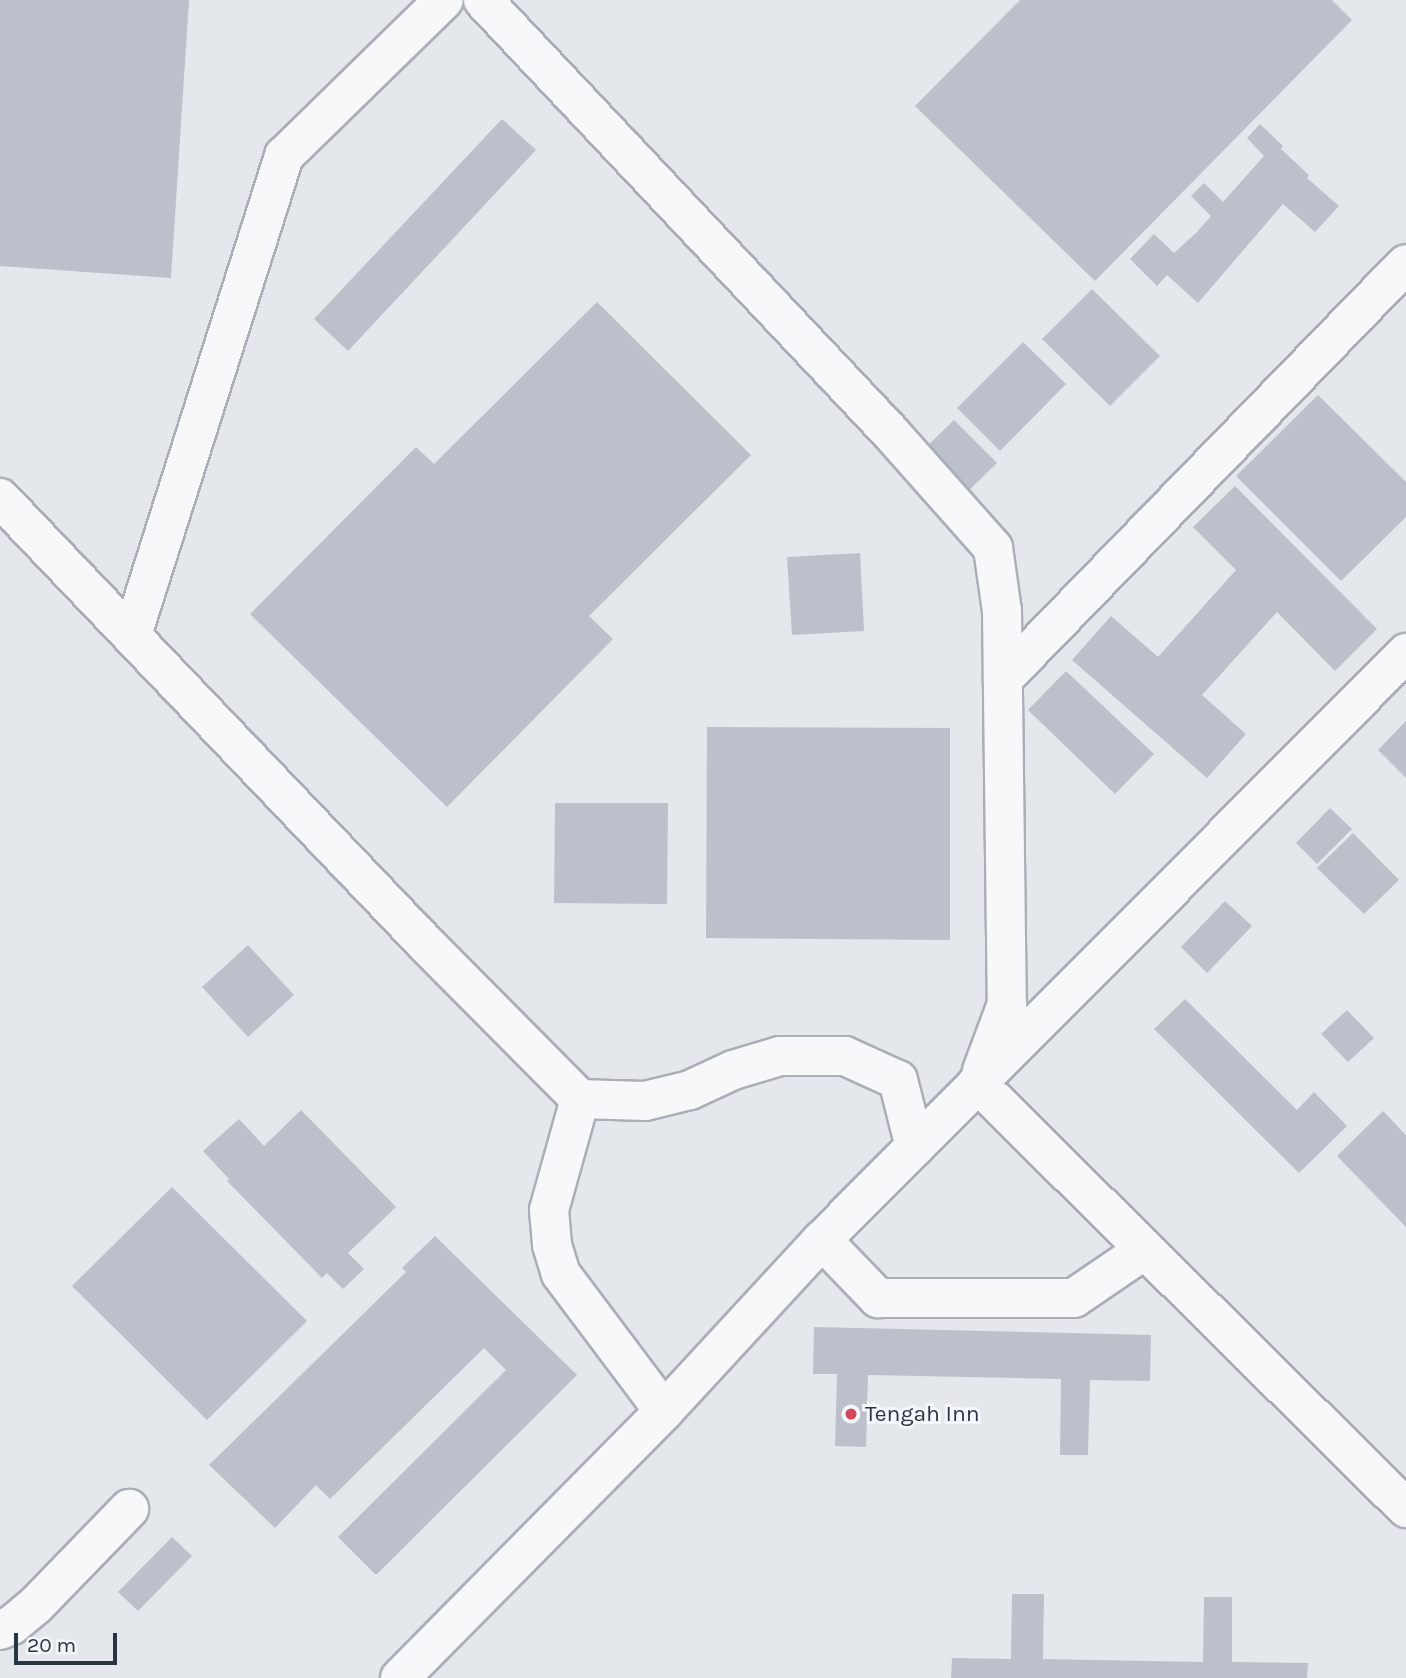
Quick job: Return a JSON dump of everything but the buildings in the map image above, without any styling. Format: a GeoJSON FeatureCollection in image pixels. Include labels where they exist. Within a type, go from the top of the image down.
{"type":"FeatureCollection","features":[{"type":"Feature","properties":{"kind":"lane"},"geometry":{"type":"LineString","coordinates":[[132,635],[284,156],[444,0]]}},
{"type":"Feature","properties":{"kind":"lane"},"geometry":{"type":"LineString","coordinates":[[483,0],[882,423],[993,548],[1002,611],[1007,1004],[977,1083]]}},
{"type":"Feature","properties":{"kind":"lane"},"geometry":{"type":"LineString","coordinates":[[1003,679],[1406,264]]}},
{"type":"Feature","properties":{"kind":"lane"},"geometry":{"type":"LineString","coordinates":[[0,498],[424,942],[580,1099],[645,1101],[690,1090],[733,1070],[780,1056],[845,1056],[898,1080],[915,1147]]}},
{"type":"Feature","properties":{"kind":"lane"},"geometry":{"type":"LineString","coordinates":[[400,1678],[664,1411],[822,1240],[1406,653]]}},
{"type":"Feature","properties":{"kind":"lane"},"geometry":{"type":"LineString","coordinates":[[977,1083],[1143,1251],[1406,1508]]}},
{"type":"Feature","properties":{"kind":"lane"},"geometry":{"type":"LineString","coordinates":[[580,1099],[549,1210],[552,1245],[561,1274],[664,1411]]}},
{"type":"Feature","properties":{"kind":"lane"},"geometry":{"type":"LineString","coordinates":[[822,1240],[878,1298],[1074,1298],[1143,1251]]}},
{"type":"Feature","properties":{"kind":"lane"},"geometry":{"type":"LineString","coordinates":[[1335,1439],[1406,1473]]}},
{"type":"Feature","properties":{"kind":"lane"},"geometry":{"type":"LineString","coordinates":[[0,1630],[12,1625],[36,1605],[129,1509]]}},
{"type":"Feature","properties":{"kind":"place","name":"Tengah Inn"},"geometry":{"type":"Point","coordinates":[851,1414]}}]}
